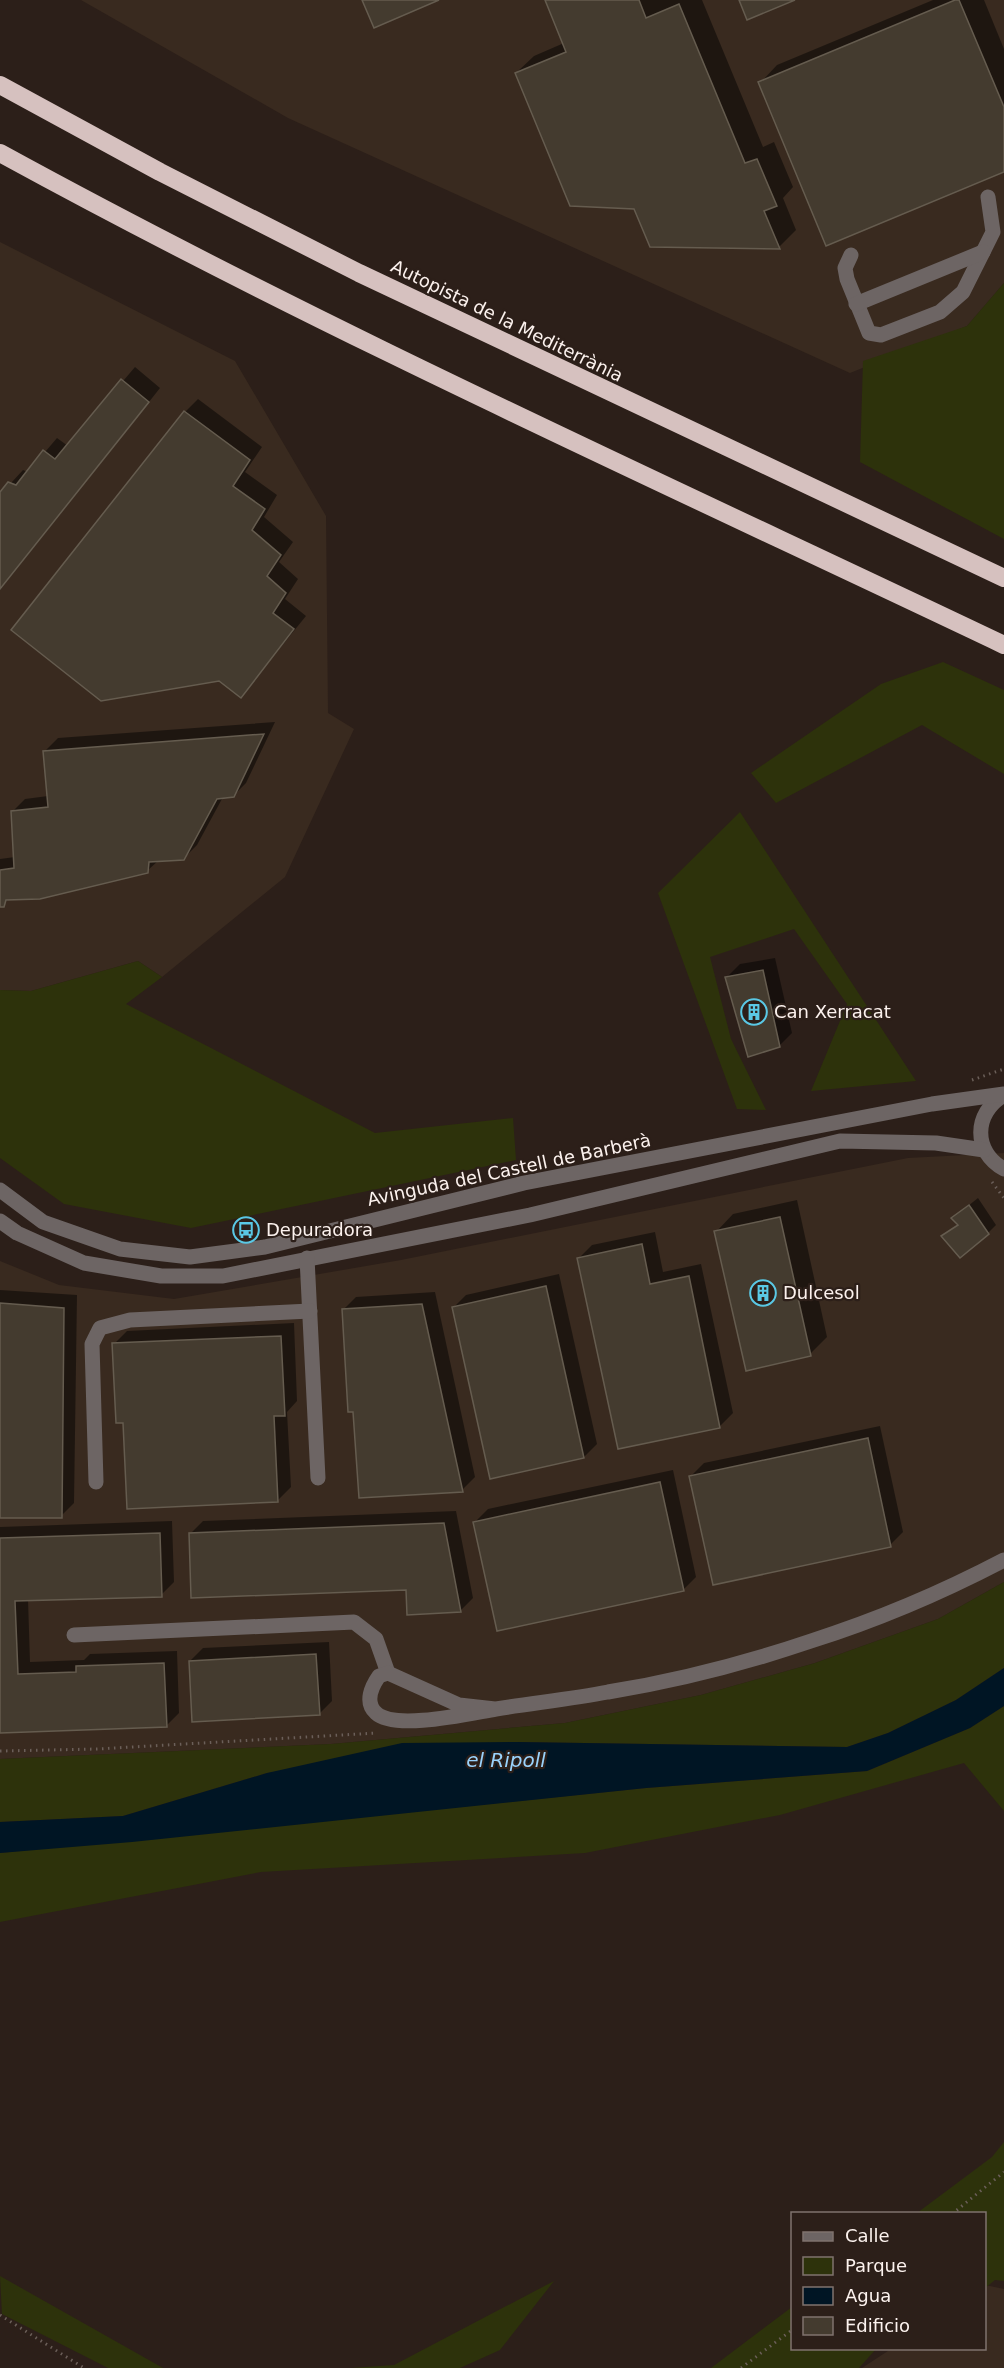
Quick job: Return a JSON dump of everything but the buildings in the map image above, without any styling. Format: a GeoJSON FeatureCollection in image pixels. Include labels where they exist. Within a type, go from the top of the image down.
{"type":"FeatureCollection","features":[{"type":"Feature","properties":{"kind":"highway","name":"Autopista de la Mediterrània"},"geometry":{"type":"LineString","coordinates":[[0,85],[160,172],[359,273],[1004,578]]}},
{"type":"Feature","properties":{"kind":"highway"},"geometry":{"type":"LineString","coordinates":[[0,153],[184,251],[368,342],[1004,645]]}},
{"type":"Feature","properties":{"kind":"street"},"geometry":{"type":"LineString","coordinates":[[851,255],[845,268],[856,304],[869,333],[881,334],[940,312],[963,292],[993,232],[988,197]]}},
{"type":"Feature","properties":{"kind":"street"},"geometry":{"type":"LineString","coordinates":[[856,304],[983,252]]}},
{"type":"Feature","properties":{"kind":"street"},"geometry":{"type":"LineString","coordinates":[[1004,1095],[994,1101],[986,1111],[981,1124],[980,1137],[995,1170],[1004,1180]]}},
{"type":"Feature","properties":{"kind":"street","name":"Avinguda del Castell de Barberà"},"geometry":{"type":"LineString","coordinates":[[0,1190],[42,1222],[120,1249],[190,1257],[266,1247],[524,1183],[932,1104],[1004,1095]]}},
{"type":"Feature","properties":{"kind":"street"},"geometry":{"type":"LineString","coordinates":[[0,1221],[17,1233],[84,1263],[161,1276],[223,1276],[530,1215],[840,1141],[936,1143],[984,1150]]}},
{"type":"Feature","properties":{"kind":"street"},"geometry":{"type":"LineString","coordinates":[[307,1258],[318,1478]]}},
{"type":"Feature","properties":{"kind":"street"},"geometry":{"type":"LineString","coordinates":[[96,1482],[92,1344],[100,1328],[130,1320],[310,1311]]}},
{"type":"Feature","properties":{"kind":"street"},"geometry":{"type":"LineString","coordinates":[[495,1709],[459,1705],[388,1673],[379,1676],[370,1695],[370,1705],[376,1714],[424,1720],[461,1717],[495,1709],[611,1692],[812,1641],[960,1584],[1004,1560]]}},
{"type":"Feature","properties":{"kind":"street"},"geometry":{"type":"LineString","coordinates":[[74,1635],[354,1622],[376,1640],[388,1673]]}},
{"type":"Feature","properties":{"kind":"path"},"geometry":{"type":"LineString","coordinates":[[963,1082],[1004,1069]]}},
{"type":"Feature","properties":{"kind":"path"},"geometry":{"type":"LineString","coordinates":[[995,1170],[1004,1198]]}},
{"type":"Feature","properties":{"kind":"path"},"geometry":{"type":"LineString","coordinates":[[0,1751],[97,1749],[355,1733]]}},
{"type":"Feature","properties":{"kind":"path"},"geometry":{"type":"LineString","coordinates":[[954,2212],[1004,2172]]}},
{"type":"Feature","properties":{"kind":"path"},"geometry":{"type":"LineString","coordinates":[[0,2315],[84,2368]]}},
{"type":"Feature","properties":{"kind":"path"},"geometry":{"type":"LineString","coordinates":[[741,2368],[791,2331]]}},
{"type":"Feature","properties":{"kind":"shaded area"},"geometry":{"type":"Polygon","coordinates":[[[81,0],[1004,0],[1004,283],[967,326],[850,373],[288,118],[81,0]]]}},
{"type":"Feature","properties":{"kind":"shaded area"},"geometry":{"type":"Polygon","coordinates":[[[0,242],[235,361],[326,516],[328,713],[354,729],[285,877],[162,977],[138,961],[31,991],[0,990],[0,242]]]}},
{"type":"Feature","properties":{"kind":"shaded area"},"geometry":{"type":"Polygon","coordinates":[[[1004,1153],[1004,1582],[938,1619],[815,1663],[701,1695],[565,1723],[331,1744],[0,1759],[0,1261],[59,1285],[174,1299],[401,1260],[908,1158],[1004,1153]]]}},
{"type":"Feature","properties":{"kind":"shaded area"},"geometry":{"type":"Polygon","coordinates":[[[986,2285],[1004,2289],[1004,2368],[862,2368],[889,2350],[986,2350],[986,2285]]]}},
{"type":"Feature","properties":{"kind":"green space"},"geometry":{"type":"Polygon","coordinates":[[[1004,283],[1004,539],[860,462],[863,361],[967,326],[1004,283]]]}},
{"type":"Feature","properties":{"kind":"green space"},"geometry":{"type":"Polygon","coordinates":[[[943,662],[1004,690],[1004,774],[922,725],[776,803],[751,773],[881,684],[943,662]]]}},
{"type":"Feature","properties":{"kind":"green space"},"geometry":{"type":"Polygon","coordinates":[[[740,812],[916,1081],[811,1091],[847,1004],[794,929],[710,957],[731,1039],[766,1110],[737,1109],[658,893],[740,812]]]}},
{"type":"Feature","properties":{"kind":"green space"},"geometry":{"type":"Polygon","coordinates":[[[138,961],[162,977],[126,1004],[375,1133],[513,1118],[516,1160],[191,1228],[64,1204],[0,1158],[0,990],[31,991],[138,961]]]}},
{"type":"Feature","properties":{"kind":"green space"},"geometry":{"type":"Polygon","coordinates":[[[1004,1582],[1004,1668],[956,1700],[888,1733],[847,1747],[518,1742],[267,1773],[123,1816],[0,1822],[0,1759],[331,1744],[565,1723],[701,1695],[815,1663],[938,1619],[1004,1582]]]}},
{"type":"Feature","properties":{"kind":"green space"},"geometry":{"type":"Polygon","coordinates":[[[1004,1706],[1004,1811],[964,1763],[780,1815],[585,1853],[261,1872],[0,1922],[0,1853],[646,1788],[867,1771],[970,1728],[1004,1706]]]}},
{"type":"Feature","properties":{"kind":"green space"},"geometry":{"type":"Polygon","coordinates":[[[1004,2142],[1004,2281],[995,2280],[986,2287],[986,2212],[918,2212],[992,2157],[1004,2142]]]}},
{"type":"Feature","properties":{"kind":"green space"},"geometry":{"type":"Polygon","coordinates":[[[0,2276],[163,2368],[108,2368],[2,2314],[0,2276]]]}},
{"type":"Feature","properties":{"kind":"green space"},"geometry":{"type":"Polygon","coordinates":[[[554,2281],[500,2350],[460,2368],[351,2368],[394,2365],[554,2281]]]}},
{"type":"Feature","properties":{"kind":"green space"},"geometry":{"type":"Polygon","coordinates":[[[791,2308],[791,2350],[875,2350],[859,2368],[711,2368],[791,2308]]]}},
{"type":"Feature","properties":{"kind":"water","name":"el Ripoll"},"geometry":{"type":"Polygon","coordinates":[[[1004,1668],[1004,1706],[970,1728],[867,1771],[646,1788],[132,1842],[0,1853],[0,1822],[123,1816],[267,1773],[402,1743],[518,1742],[847,1747],[888,1733],[956,1700],[1004,1668]]]}},
{"type":"Feature","properties":{"kind":"place","name":"Can Xerracat"},"geometry":{"type":"Point","coordinates":[754,1012]}},
{"type":"Feature","properties":{"kind":"place","name":"Depuradora"},"geometry":{"type":"Point","coordinates":[246,1230]}},
{"type":"Feature","properties":{"kind":"place","name":"Dulcesol"},"geometry":{"type":"Point","coordinates":[763,1293]}}]}
